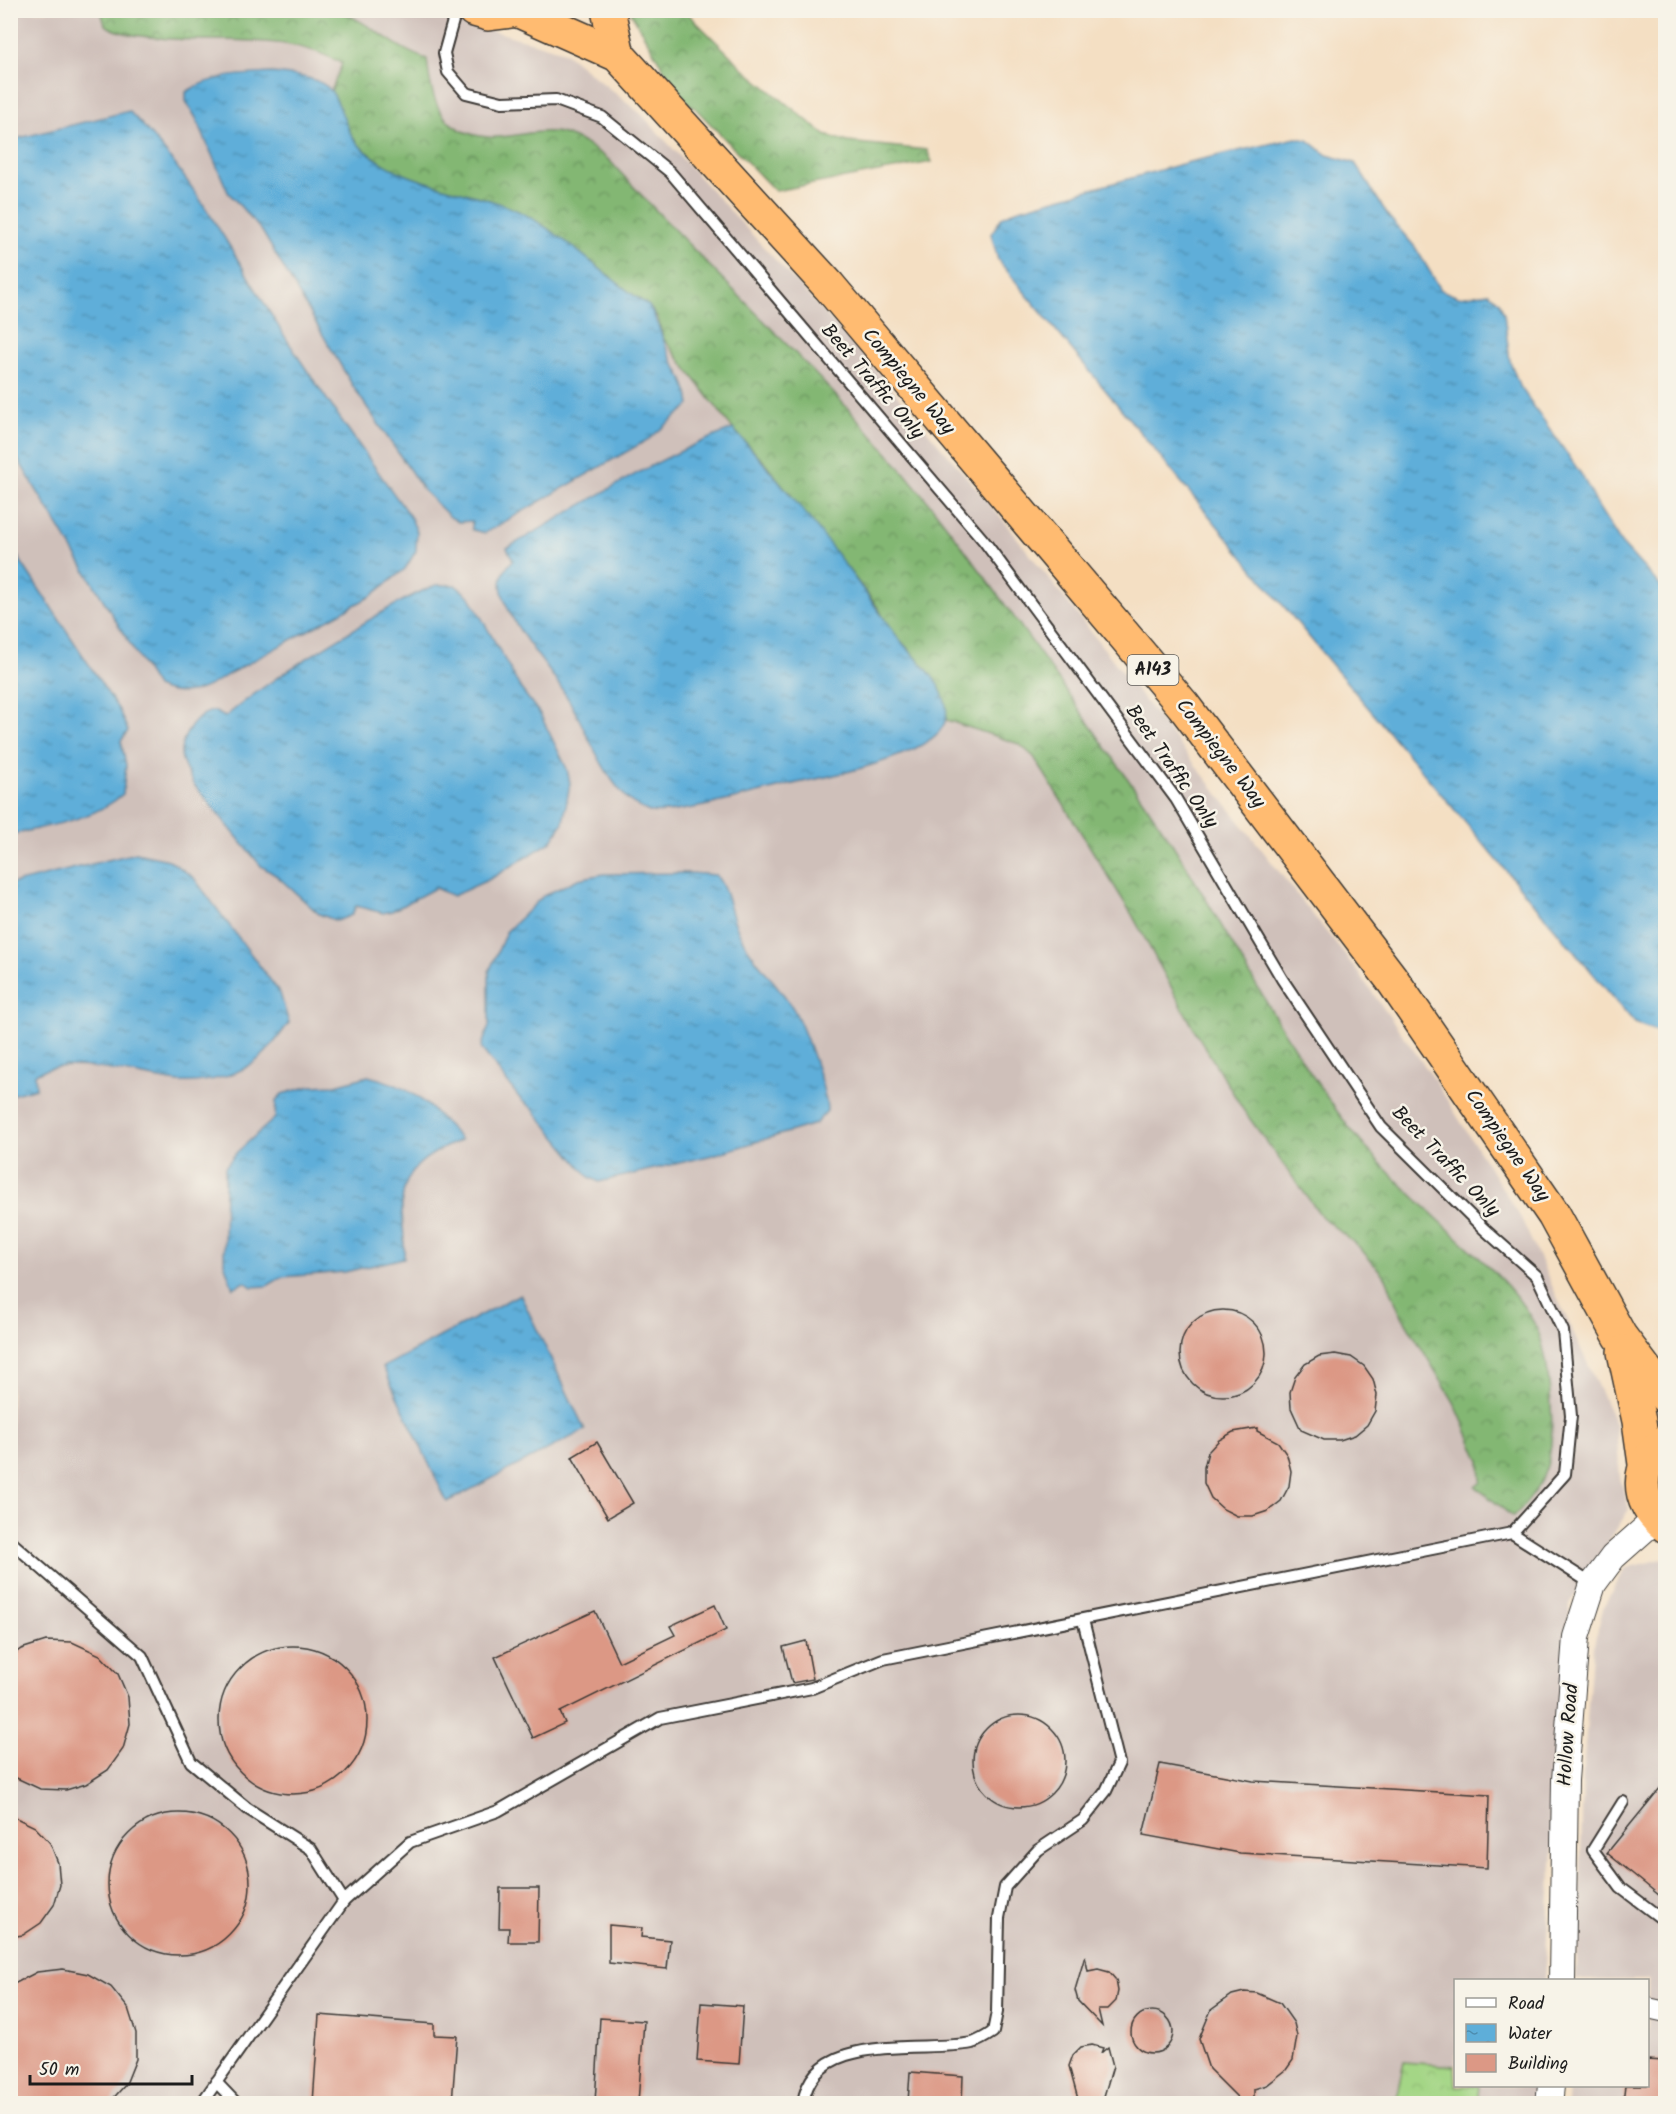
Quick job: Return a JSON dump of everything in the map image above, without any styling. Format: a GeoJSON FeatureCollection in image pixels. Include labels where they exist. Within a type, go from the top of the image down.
{"type":"FeatureCollection","features":[{"type":"Feature","properties":{"kind":"highway"},"geometry":{"type":"LineString","coordinates":[[474,10],[488,14],[519,11]]}},
{"type":"Feature","properties":{"kind":"highway","name":"Compiegne Way"},"geometry":{"type":"LineString","coordinates":[[608,10],[618,55]]}},
{"type":"Feature","properties":{"kind":"highway","name":"Compiegne Way"},"geometry":{"type":"LineString","coordinates":[[519,11],[618,55],[829,286],[1183,705],[1391,978],[1554,1215],[1620,1336],[1665,1397]]}},
{"type":"Feature","properties":{"kind":"highway","name":"Compiegne Way"},"geometry":{"type":"LineString","coordinates":[[1620,1336],[1639,1421],[1655,1452],[1641,1478],[1642,1493],[1647,1507],[1661,1523]]}},
{"type":"Feature","properties":{"kind":"street","name":"Hollow Road"},"geometry":{"type":"LineString","coordinates":[[1562,1979],[1565,1780],[1576,1637],[1593,1584],[1613,1557],[1661,1523]]}},
{"type":"Feature","properties":{"kind":"street"},"geometry":{"type":"LineString","coordinates":[[1649,2008],[1665,2012]]}},
{"type":"Feature","properties":{"kind":"street"},"geometry":{"type":"LineString","coordinates":[[1549,2103],[1551,2087]]}},
{"type":"Feature","properties":{"kind":"lane","name":"Beet Traffic Only"},"geometry":{"type":"LineString","coordinates":[[456,10],[444,53],[448,72],[466,93],[502,102],[556,100],[602,117],[670,172],[992,550],[1176,799],[1282,979],[1381,1127],[1484,1229],[1537,1276],[1563,1330],[1571,1416],[1569,1439],[1565,1474],[1512,1533]]}},
{"type":"Feature","properties":{"kind":"lane"},"geometry":{"type":"LineString","coordinates":[[201,2103],[344,1901],[410,1842],[498,1811],[660,1718],[812,1688],[883,1659],[1512,1533],[1593,1584]]}},
{"type":"Feature","properties":{"kind":"lane"},"geometry":{"type":"LineString","coordinates":[[10,1541],[142,1656],[191,1762],[248,1809],[311,1849],[344,1901]]}},
{"type":"Feature","properties":{"kind":"lane"},"geometry":{"type":"LineString","coordinates":[[803,2103],[804,2094],[818,2071],[834,2058],[863,2051],[974,2043],[993,2032],[997,2012],[999,1918],[1005,1887],[1038,1850],[1083,1820],[1106,1791],[1119,1763],[1083,1620]]}},
{"type":"Feature","properties":{"kind":"lane"},"geometry":{"type":"LineString","coordinates":[[1623,1802],[1593,1850],[1621,1888],[1665,1922]]}},
{"type":"Feature","properties":{"kind":"lane"},"geometry":{"type":"LineString","coordinates":[[216,2082],[237,2103]]}},
{"type":"Feature","properties":{"kind":"shaded area"},"geometry":{"type":"Polygon","coordinates":[[[11,11],[444,11],[454,19],[564,52],[641,114],[864,356],[1003,520],[1354,967],[1432,1076],[1521,1218],[1616,1426],[1620,1478],[1629,1509],[1570,1604],[1544,1979],[1454,1979],[1454,2087],[1537,2087],[1536,2103],[11,2104],[11,11]]]}},
{"type":"Feature","properties":{"kind":"shaded area"},"geometry":{"type":"Polygon","coordinates":[[[1665,1558],[1665,2103],[1568,2104],[1569,2087],[1649,2087],[1649,1979],[1576,1979],[1583,1774],[1592,1652],[1604,1605],[1626,1568],[1665,1558]]]}},
{"type":"Feature","properties":{"kind":"green space"},"geometry":{"type":"Polygon","coordinates":[[[336,10],[360,21],[404,49],[427,59],[435,100],[448,121],[458,129],[488,137],[544,132],[560,133],[582,142],[609,160],[650,205],[821,379],[902,470],[940,517],[1019,624],[1164,831],[1295,1049],[1339,1114],[1365,1147],[1425,1208],[1503,1281],[1524,1306],[1541,1341],[1549,1386],[1552,1429],[1544,1475],[1526,1503],[1513,1517],[1475,1486],[1481,1481],[1480,1461],[1454,1402],[1399,1311],[1386,1278],[1359,1247],[1322,1217],[1244,1111],[1195,1031],[1131,913],[1034,757],[1019,744],[946,720],[942,694],[929,672],[892,630],[879,609],[766,464],[733,429],[663,338],[658,319],[649,306],[504,205],[416,180],[391,169],[362,148],[352,137],[331,91],[342,64],[299,47],[276,43],[159,38],[131,34],[105,25],[101,11],[336,10]]]}},
{"type":"Feature","properties":{"kind":"green space"},"geometry":{"type":"Polygon","coordinates":[[[630,11],[685,11],[745,70],[825,135],[848,142],[927,150],[932,162],[775,191],[695,108],[681,99],[630,11]]]}},
{"type":"Feature","properties":{"kind":"green space"},"geometry":{"type":"Polygon","coordinates":[[[1404,2062],[1454,2066],[1454,2087],[1479,2087],[1477,2103],[1395,2103],[1404,2062]]]}},
{"type":"Feature","properties":{"kind":"water"},"geometry":{"type":"Polygon","coordinates":[[[272,73],[313,79],[327,87],[336,99],[355,141],[379,161],[399,172],[508,206],[528,216],[649,306],[670,356],[684,382],[690,405],[649,439],[485,533],[472,530],[472,521],[458,522],[450,517],[424,491],[354,388],[262,231],[228,192],[196,118],[186,101],[186,92],[207,82],[249,74],[272,73]]]}},
{"type":"Feature","properties":{"kind":"water"},"geometry":{"type":"Polygon","coordinates":[[[129,111],[153,137],[196,193],[289,343],[411,518],[417,532],[416,551],[405,569],[371,596],[210,685],[185,693],[166,691],[156,687],[11,448],[11,140],[129,111]]]}},
{"type":"Feature","properties":{"kind":"water"},"geometry":{"type":"Polygon","coordinates":[[[1296,138],[1308,140],[1327,155],[1355,163],[1389,217],[1415,247],[1441,290],[1458,297],[1489,293],[1499,301],[1504,314],[1510,361],[1519,385],[1583,477],[1597,505],[1621,543],[1665,591],[1665,1029],[1659,1032],[1635,1023],[1338,672],[998,260],[991,234],[1002,217],[1016,210],[1189,162],[1296,138]]]}},
{"type":"Feature","properties":{"kind":"water"},"geometry":{"type":"Polygon","coordinates":[[[733,429],[796,502],[899,639],[938,684],[945,700],[946,719],[937,733],[923,744],[884,761],[840,774],[699,807],[677,811],[647,811],[628,799],[615,784],[563,690],[516,624],[501,585],[502,576],[513,560],[507,548],[646,469],[733,429]]]}},
{"type":"Feature","properties":{"kind":"water"},"geometry":{"type":"Polygon","coordinates":[[[10,545],[119,710],[128,731],[121,741],[126,765],[123,794],[111,803],[84,816],[11,835],[10,545]]]}},
{"type":"Feature","properties":{"kind":"water"},"geometry":{"type":"Polygon","coordinates":[[[436,585],[455,585],[470,597],[521,689],[540,714],[567,769],[570,783],[563,823],[551,842],[492,878],[453,896],[435,888],[392,911],[383,913],[356,906],[352,915],[337,921],[319,914],[277,876],[261,866],[195,786],[185,769],[182,744],[192,725],[202,715],[214,711],[225,717],[270,682],[318,651],[393,606],[436,585]]]}},
{"type":"Feature","properties":{"kind":"water"},"geometry":{"type":"Polygon","coordinates":[[[136,853],[169,860],[194,878],[280,993],[289,1023],[273,1045],[254,1063],[212,1080],[179,1082],[105,1069],[66,1066],[49,1068],[35,1074],[36,1088],[11,1095],[11,884],[136,853]]]}},
{"type":"Feature","properties":{"kind":"water"},"geometry":{"type":"Polygon","coordinates":[[[604,874],[716,875],[720,881],[743,941],[794,1010],[819,1075],[827,1111],[815,1124],[713,1155],[599,1182],[589,1177],[532,1108],[521,1100],[481,1048],[489,1026],[489,972],[506,932],[543,896],[578,879],[604,874]]]}},
{"type":"Feature","properties":{"kind":"water"},"geometry":{"type":"Polygon","coordinates":[[[368,1076],[384,1080],[410,1092],[430,1107],[461,1140],[438,1151],[418,1165],[406,1184],[402,1211],[404,1258],[345,1272],[282,1277],[267,1286],[252,1287],[245,1282],[233,1288],[224,1263],[225,1167],[237,1152],[275,1118],[276,1101],[282,1094],[311,1086],[336,1085],[368,1076]]]}},
{"type":"Feature","properties":{"kind":"water"},"geometry":{"type":"Polygon","coordinates":[[[520,1294],[585,1430],[447,1502],[383,1367],[520,1294]]]}},
{"type":"Feature","properties":{"kind":"building"},"geometry":{"type":"Polygon","coordinates":[[[1223,1310],[1240,1313],[1254,1322],[1263,1336],[1266,1353],[1263,1370],[1254,1384],[1240,1393],[1223,1396],[1206,1393],[1192,1384],[1183,1370],[1180,1353],[1183,1336],[1192,1322],[1206,1313],[1223,1310]]]}},
{"type":"Feature","properties":{"kind":"building"},"geometry":{"type":"Polygon","coordinates":[[[1335,1354],[1351,1357],[1364,1366],[1373,1379],[1377,1395],[1375,1411],[1367,1425],[1355,1435],[1340,1440],[1324,1440],[1301,1430],[1291,1408],[1290,1392],[1295,1377],[1305,1364],[1319,1356],[1335,1354]]]}},
{"type":"Feature","properties":{"kind":"building"},"geometry":{"type":"Polygon","coordinates":[[[1257,1428],[1257,1431],[1278,1442],[1287,1455],[1291,1471],[1289,1486],[1281,1501],[1268,1511],[1253,1516],[1237,1516],[1223,1509],[1211,1498],[1204,1483],[1204,1467],[1208,1452],[1219,1440],[1233,1432],[1257,1428]]]}},
{"type":"Feature","properties":{"kind":"building"},"geometry":{"type":"Polygon","coordinates":[[[597,1442],[633,1503],[608,1518],[572,1457],[597,1442]]]}},
{"type":"Feature","properties":{"kind":"building"},"geometry":{"type":"Polygon","coordinates":[[[715,1605],[726,1630],[560,1712],[565,1723],[533,1738],[495,1657],[595,1611],[619,1662],[675,1635],[670,1626],[715,1605]]]}},
{"type":"Feature","properties":{"kind":"building"},"geometry":{"type":"Polygon","coordinates":[[[46,1641],[72,1642],[100,1655],[118,1674],[128,1697],[130,1724],[123,1749],[108,1770],[86,1784],[66,1790],[40,1789],[10,1775],[10,1657],[21,1649],[46,1641]]]}},
{"type":"Feature","properties":{"kind":"building"},"geometry":{"type":"Polygon","coordinates":[[[806,1641],[813,1679],[792,1683],[783,1647],[806,1641]]]}},
{"type":"Feature","properties":{"kind":"building"},"geometry":{"type":"Polygon","coordinates":[[[293,1646],[307,1647],[321,1652],[334,1658],[345,1668],[355,1679],[361,1692],[366,1706],[366,1734],[361,1748],[355,1761],[345,1772],[334,1782],[321,1788],[307,1793],[293,1794],[279,1793],[265,1788],[252,1782],[241,1772],[231,1761],[225,1748],[220,1734],[219,1720],[220,1706],[225,1692],[231,1679],[241,1668],[252,1658],[265,1652],[279,1647],[293,1646]]]}},
{"type":"Feature","properties":{"kind":"building"},"geometry":{"type":"Polygon","coordinates":[[[1019,1715],[1036,1719],[1051,1729],[1061,1744],[1065,1761],[1061,1778],[1051,1793],[1036,1803],[1019,1807],[1002,1803],[987,1793],[977,1778],[973,1761],[977,1744],[987,1729],[1002,1719],[1019,1715]]]}},
{"type":"Feature","properties":{"kind":"building"},"geometry":{"type":"Polygon","coordinates":[[[1160,1764],[1253,1781],[1489,1795],[1487,1868],[1240,1853],[1143,1835],[1160,1764]]]}},
{"type":"Feature","properties":{"kind":"building"},"geometry":{"type":"Polygon","coordinates":[[[1665,1782],[1665,1900],[1607,1853],[1665,1782]]]}},
{"type":"Feature","properties":{"kind":"building"},"geometry":{"type":"Polygon","coordinates":[[[179,1813],[206,1818],[230,1833],[245,1857],[250,1884],[245,1911],[230,1935],[206,1950],[179,1955],[152,1950],[128,1935],[113,1911],[108,1884],[113,1857],[128,1833],[152,1818],[179,1813]]]}},
{"type":"Feature","properties":{"kind":"building"},"geometry":{"type":"Polygon","coordinates":[[[10,1815],[35,1827],[50,1843],[58,1863],[60,1885],[54,1905],[41,1923],[23,1935],[10,1937],[10,1815]]]}},
{"type":"Feature","properties":{"kind":"building"},"geometry":{"type":"Polygon","coordinates":[[[500,1888],[539,1888],[538,1942],[508,1942],[509,1928],[499,1928],[500,1888]]]}},
{"type":"Feature","properties":{"kind":"building"},"geometry":{"type":"Polygon","coordinates":[[[609,1925],[642,1928],[641,1937],[670,1940],[667,1969],[609,1963],[609,1925]]]}},
{"type":"Feature","properties":{"kind":"building"},"geometry":{"type":"Polygon","coordinates":[[[1085,1956],[1088,1971],[1098,1969],[1109,1972],[1116,1980],[1118,1991],[1116,2001],[1108,2009],[1098,2009],[1102,2026],[1078,2001],[1075,1990],[1085,1956]]]}},
{"type":"Feature","properties":{"kind":"building"},"geometry":{"type":"Polygon","coordinates":[[[63,1969],[88,1974],[111,1987],[128,2008],[136,2033],[136,2059],[126,2084],[109,2103],[10,2103],[10,1986],[37,1972],[63,1969]]]}},
{"type":"Feature","properties":{"kind":"building"},"geometry":{"type":"Polygon","coordinates":[[[1244,1992],[1257,1993],[1280,2003],[1294,2023],[1297,2036],[1293,2060],[1286,2070],[1267,2085],[1254,2089],[1254,2103],[1243,2103],[1209,2069],[1199,2039],[1211,2010],[1232,1995],[1244,1992]]]}},
{"type":"Feature","properties":{"kind":"building"},"geometry":{"type":"Polygon","coordinates":[[[701,2003],[743,2006],[739,2064],[697,2061],[701,2003]]]}},
{"type":"Feature","properties":{"kind":"building"},"geometry":{"type":"Polygon","coordinates":[[[1152,2011],[1167,2017],[1173,2032],[1167,2047],[1152,2053],[1137,2047],[1131,2032],[1137,2017],[1152,2011]]]}},
{"type":"Feature","properties":{"kind":"building"},"geometry":{"type":"Polygon","coordinates":[[[319,2015],[434,2024],[434,2035],[457,2036],[452,2103],[313,2103],[319,2015]]]}},
{"type":"Feature","properties":{"kind":"building"},"geometry":{"type":"Polygon","coordinates":[[[600,2018],[644,2021],[638,2103],[595,2103],[600,2018]]]}},
{"type":"Feature","properties":{"kind":"building"},"geometry":{"type":"Polygon","coordinates":[[[1092,2045],[1103,2048],[1101,2053],[1108,2047],[1113,2066],[1102,2103],[1079,2103],[1069,2066],[1073,2055],[1081,2047],[1092,2045]]]}},
{"type":"Feature","properties":{"kind":"building"},"geometry":{"type":"Polygon","coordinates":[[[1649,2060],[1665,2061],[1665,2103],[1623,2102],[1625,2087],[1649,2087],[1649,2060]]]}},
{"type":"Feature","properties":{"kind":"building"},"geometry":{"type":"Polygon","coordinates":[[[910,2072],[963,2076],[962,2103],[908,2103],[910,2072]]]}}]}
